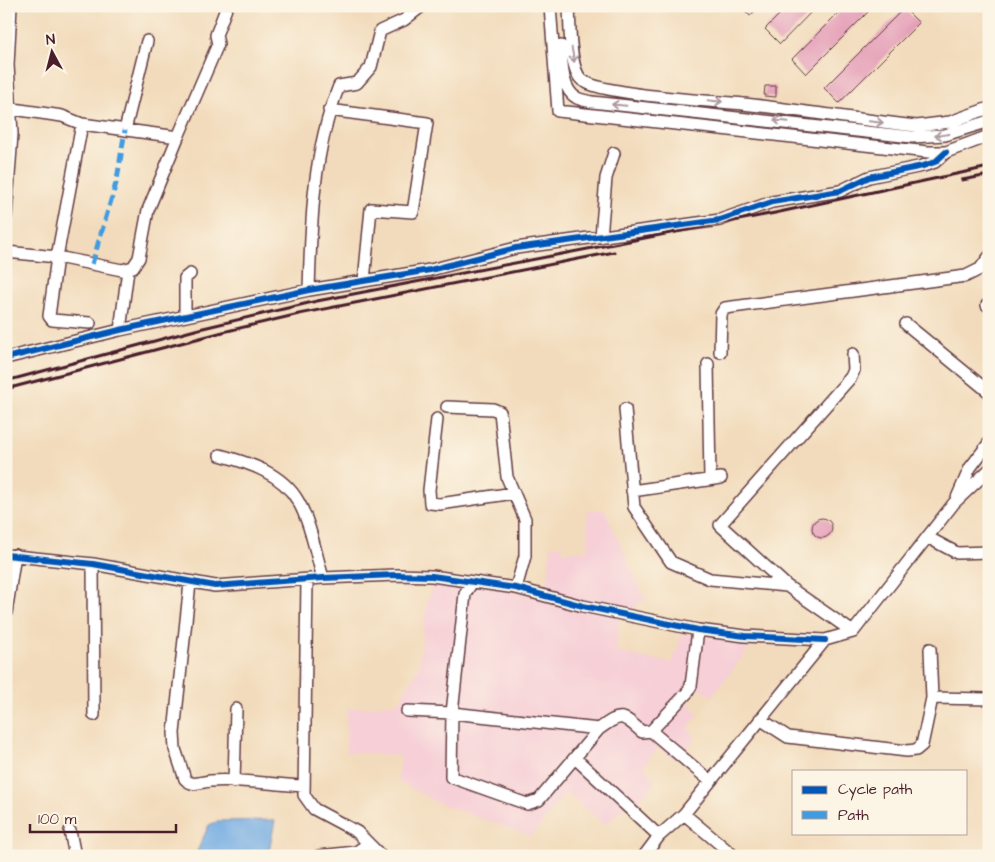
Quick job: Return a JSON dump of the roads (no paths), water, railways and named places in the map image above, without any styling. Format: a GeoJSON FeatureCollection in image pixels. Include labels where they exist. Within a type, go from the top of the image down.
{"type":"FeatureCollection","features":[{"type":"Feature","properties":{"kind":"street"},"geometry":{"type":"LineString","coordinates":[[6,216],[12,134],[8,108],[8,49],[11,6]]}},
{"type":"Feature","properties":{"kind":"street"},"geometry":{"type":"LineString","coordinates":[[309,290],[311,210],[329,110],[339,86],[357,83],[371,67],[380,31],[404,20],[422,6]]}},
{"type":"Feature","properties":{"kind":"street"},"geometry":{"type":"LineString","coordinates":[[550,6],[558,111],[928,152],[946,152]]}},
{"type":"Feature","properties":{"kind":"street"},"geometry":{"type":"LineString","coordinates":[[557,6],[565,80],[572,95],[582,100],[912,137],[945,135],[989,121]]}},
{"type":"Feature","properties":{"kind":"street"},"geometry":{"type":"LineString","coordinates":[[569,6],[571,42],[576,71],[581,79],[594,86],[652,95],[916,126],[950,122],[988,108]]}},
{"type":"Feature","properties":{"kind":"street"},"geometry":{"type":"LineString","coordinates":[[6,252],[57,257],[128,270],[133,267],[139,258],[148,210],[218,44],[216,35],[223,8]]}},
{"type":"Feature","properties":{"kind":"street"},"geometry":{"type":"LineString","coordinates":[[124,130],[147,41]]}},
{"type":"Feature","properties":{"kind":"street"},"geometry":{"type":"LineString","coordinates":[[8,108],[62,116],[82,124],[178,136]]}},
{"type":"Feature","properties":{"kind":"street"},"geometry":{"type":"LineString","coordinates":[[329,110],[427,123],[413,212],[371,209],[364,281]]}},
{"type":"Feature","properties":{"kind":"street"},"geometry":{"type":"LineString","coordinates":[[82,124],[57,257],[49,316],[52,320],[90,323]]}},
{"type":"Feature","properties":{"kind":"street"},"geometry":{"type":"LineString","coordinates":[[6,358],[120,330],[309,290],[430,270],[516,248],[720,220],[772,202],[831,193],[869,176],[930,164],[946,152],[989,136]]}},
{"type":"Feature","properties":{"kind":"street"},"geometry":{"type":"LineString","coordinates":[[601,236],[606,178],[614,153]]}},
{"type":"Feature","properties":{"kind":"street"},"geometry":{"type":"LineString","coordinates":[[720,352],[721,314],[725,308],[966,276],[980,269],[989,257]]}},
{"type":"Feature","properties":{"kind":"street"},"geometry":{"type":"LineString","coordinates":[[120,330],[128,270]]}},
{"type":"Feature","properties":{"kind":"street"},"geometry":{"type":"LineString","coordinates":[[185,316],[185,278],[190,274]]}},
{"type":"Feature","properties":{"kind":"street"},"geometry":{"type":"LineString","coordinates":[[906,324],[989,392]]}},
{"type":"Feature","properties":{"kind":"street"},"geometry":{"type":"LineString","coordinates":[[853,354],[854,370],[851,377],[720,525],[788,586],[853,632]]}},
{"type":"Feature","properties":{"kind":"street"},"geometry":{"type":"LineString","coordinates":[[632,491],[716,478],[708,364]]}},
{"type":"Feature","properties":{"kind":"street"},"geometry":{"type":"LineString","coordinates":[[447,407],[493,409],[500,412],[507,477],[525,519],[525,556],[516,588]]}},
{"type":"Feature","properties":{"kind":"street"},"geometry":{"type":"LineString","coordinates":[[625,409],[634,507],[671,562],[710,579],[788,586]]}},
{"type":"Feature","properties":{"kind":"street"},"geometry":{"type":"LineString","coordinates":[[437,419],[429,490],[430,503],[440,504],[514,493]]}},
{"type":"Feature","properties":{"kind":"street"},"geometry":{"type":"LineString","coordinates":[[954,502],[970,468],[989,443]]}},
{"type":"Feature","properties":{"kind":"street"},"geometry":{"type":"LineString","coordinates":[[220,455],[262,469],[294,495],[299,502],[305,519],[323,578]]}},
{"type":"Feature","properties":{"kind":"street"},"geometry":{"type":"LineString","coordinates":[[6,613],[11,555],[93,564],[190,583],[226,586],[323,578],[416,575],[516,588],[583,606],[698,630],[745,636],[825,640],[853,632],[954,502],[986,474]]}},
{"type":"Feature","properties":{"kind":"street"},"geometry":{"type":"LineString","coordinates":[[927,537],[957,553],[989,552]]}},
{"type":"Feature","properties":{"kind":"street"},"geometry":{"type":"LineString","coordinates":[[93,564],[94,715]]}},
{"type":"Feature","properties":{"kind":"street"},"geometry":{"type":"LineString","coordinates":[[307,580],[304,786],[306,800],[314,809],[357,832],[381,856]]}},
{"type":"Feature","properties":{"kind":"street"},"geometry":{"type":"LineString","coordinates":[[472,582],[465,594],[452,713],[449,771],[451,777],[457,781],[532,804],[539,800],[599,729],[617,717],[626,718],[642,732],[651,731],[687,693],[690,686],[698,630]]}},
{"type":"Feature","properties":{"kind":"street"},"geometry":{"type":"LineString","coordinates":[[190,583],[174,724],[175,749],[183,774],[188,782],[197,784],[215,781],[304,786]]}},
{"type":"Feature","properties":{"kind":"street"},"geometry":{"type":"LineString","coordinates":[[644,856],[659,836],[684,814],[709,780],[825,640]]}},
{"type":"Feature","properties":{"kind":"street"},"geometry":{"type":"LineString","coordinates":[[760,719],[788,737],[896,750],[916,750],[923,740],[932,698],[930,649]]}},
{"type":"Feature","properties":{"kind":"street"},"geometry":{"type":"LineString","coordinates":[[932,698],[989,699]]}},
{"type":"Feature","properties":{"kind":"street"},"geometry":{"type":"LineString","coordinates":[[234,782],[236,709]]}},
{"type":"Feature","properties":{"kind":"street"},"geometry":{"type":"LineString","coordinates":[[407,710],[599,729]]}},
{"type":"Feature","properties":{"kind":"street"},"geometry":{"type":"LineString","coordinates":[[651,731],[709,780]]}},
{"type":"Feature","properties":{"kind":"street"},"geometry":{"type":"LineString","coordinates":[[575,758],[659,836]]}},
{"type":"Feature","properties":{"kind":"street"},"geometry":{"type":"LineString","coordinates":[[684,814],[734,856]]}},
{"type":"Feature","properties":{"kind":"street"},"geometry":{"type":"LineString","coordinates":[[70,831],[75,856]]}},
{"type":"Feature","properties":{"kind":"street"},"geometry":{"type":"LineString","coordinates":[[319,856],[356,852],[368,844]]}},
{"type":"Feature","properties":{"kind":"water"},"geometry":{"type":"Polygon","coordinates":[[[275,820],[268,856],[195,856],[209,825],[219,821],[275,820]]]}},
{"type":"Feature","properties":{"kind":"railway"},"geometry":{"type":"LineString","coordinates":[[6,381],[199,329],[317,301],[775,213],[989,167]]}},
{"type":"Feature","properties":{"kind":"railway"},"geometry":{"type":"LineString","coordinates":[[962,180],[989,175]]}},
{"type":"Feature","properties":{"kind":"railway"},"geometry":{"type":"LineString","coordinates":[[6,389],[299,314],[614,252]]}}]}
